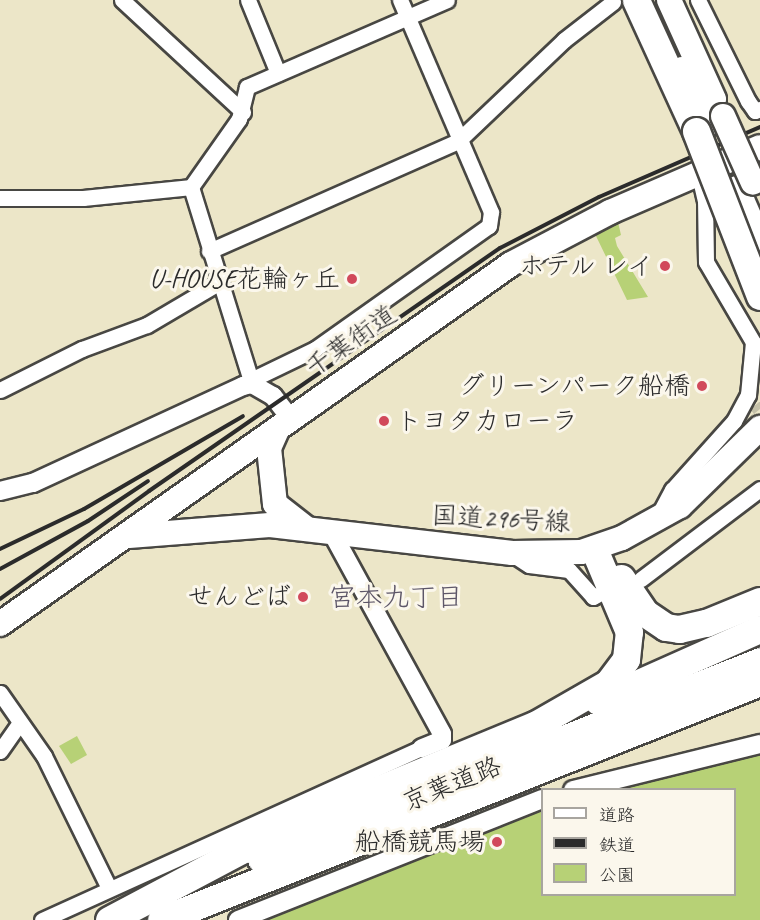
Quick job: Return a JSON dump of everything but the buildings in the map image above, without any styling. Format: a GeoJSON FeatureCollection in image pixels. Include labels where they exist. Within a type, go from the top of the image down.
{"type":"FeatureCollection","features":[{"type":"Feature","properties":{"kind":"highway"},"geometry":{"type":"LineString","coordinates":[[650,0],[709,124]]}},
{"type":"Feature","properties":{"kind":"highway"},"geometry":{"type":"LineString","coordinates":[[669,0],[760,296]]}},
{"type":"Feature","properties":{"kind":"highway"},"geometry":{"type":"LineString","coordinates":[[624,1],[709,124],[750,190],[760,241]]}},
{"type":"Feature","properties":{"kind":"highway","name":"千葉街道"},"geometry":{"type":"LineString","coordinates":[[0,624],[129,536],[511,264],[579,227],[760,147]]}},
{"type":"Feature","properties":{"kind":"highway","name":"国道296号線"},"geometry":{"type":"LineString","coordinates":[[129,536],[250,525],[306,528],[512,553],[594,549],[655,521],[680,506],[755,409]]}},
{"type":"Feature","properties":{"kind":"highway"},"geometry":{"type":"LineString","coordinates":[[284,424],[269,448],[275,504],[306,528]]}},
{"type":"Feature","properties":{"kind":"highway"},"geometry":{"type":"LineString","coordinates":[[594,549],[619,574],[645,613],[666,627],[692,627],[760,601]]}},
{"type":"Feature","properties":{"kind":"highway"},"geometry":{"type":"LineString","coordinates":[[535,725],[594,693],[619,672],[626,659],[629,646],[625,620],[594,549]]}},
{"type":"Feature","properties":{"kind":"highway"},"geometry":{"type":"LineString","coordinates":[[109,920],[241,850],[321,813],[492,744],[755,631]]}},
{"type":"Feature","properties":{"kind":"highway","name":"京葉道路"},"geometry":{"type":"LineString","coordinates":[[109,920],[760,661]]}},
{"type":"Feature","properties":{"kind":"highway","name":"京葉道路"},"geometry":{"type":"LineString","coordinates":[[161,920],[760,682]]}},
{"type":"Feature","properties":{"kind":"street"},"geometry":{"type":"LineString","coordinates":[[122,0],[243,112]]}},
{"type":"Feature","properties":{"kind":"street"},"geometry":{"type":"LineString","coordinates":[[248,0],[278,73]]}},
{"type":"Feature","properties":{"kind":"street"},"geometry":{"type":"LineString","coordinates":[[0,491],[33,483],[227,391],[252,382],[315,349],[489,226],[491,212],[458,141],[400,0]]}},
{"type":"Feature","properties":{"kind":"street"},"geometry":{"type":"LineString","coordinates":[[0,198],[83,198],[191,187],[243,112],[247,87],[447,0]]}},
{"type":"Feature","properties":{"kind":"street"},"geometry":{"type":"LineString","coordinates":[[698,0],[758,114]]}},
{"type":"Feature","properties":{"kind":"street"},"geometry":{"type":"LineString","coordinates":[[208,251],[458,141],[579,27],[624,1]]}},
{"type":"Feature","properties":{"kind":"street"},"geometry":{"type":"LineString","coordinates":[[655,521],[672,490],[734,421],[755,409],[753,342],[706,262],[705,201],[699,174]]}},
{"type":"Feature","properties":{"kind":"street"},"geometry":{"type":"LineString","coordinates":[[191,187],[208,251],[252,382],[280,401],[284,424]]}},
{"type":"Feature","properties":{"kind":"street"},"geometry":{"type":"LineString","coordinates":[[0,390],[82,349],[147,325],[218,282]]}},
{"type":"Feature","properties":{"kind":"street"},"geometry":{"type":"LineString","coordinates":[[641,579],[760,489]]}},
{"type":"Feature","properties":{"kind":"street"},"geometry":{"type":"LineString","coordinates":[[42,920],[442,740],[442,734],[331,531]]}},
{"type":"Feature","properties":{"kind":"street"},"geometry":{"type":"LineString","coordinates":[[512,553],[529,565],[569,570],[593,597],[597,595]]}},
{"type":"Feature","properties":{"kind":"street"},"geometry":{"type":"LineString","coordinates":[[0,693],[19,724],[44,756],[109,888]]}},
{"type":"Feature","properties":{"kind":"street"},"geometry":{"type":"LineString","coordinates":[[0,751],[19,724]]}},
{"type":"Feature","properties":{"kind":"street"},"geometry":{"type":"LineString","coordinates":[[577,788],[760,744]]}},
{"type":"Feature","properties":{"kind":"street"},"geometry":{"type":"LineString","coordinates":[[238,920],[541,800]]}},
{"type":"Feature","properties":{"kind":"green space"},"geometry":{"type":"Polygon","coordinates":[[[618,222],[621,235],[615,238],[617,246],[648,297],[627,300],[596,236],[597,232],[618,222]]]}},
{"type":"Feature","properties":{"kind":"green space"},"geometry":{"type":"Polygon","coordinates":[[[77,736],[87,755],[71,764],[59,746],[77,736]]]}},
{"type":"Feature","properties":{"kind":"green space","name":"船橋競馬場"},"geometry":{"type":"Polygon","coordinates":[[[760,750],[760,920],[254,920],[541,805],[541,896],[736,896],[736,788],[596,788],[760,750]]]}},
{"type":"Feature","properties":{"kind":"tunnel"},"geometry":{"type":"LineString","coordinates":[[756,404],[760,409]]}},
{"type":"Feature","properties":{"kind":"railway"},"geometry":{"type":"LineString","coordinates":[[0,599],[149,491],[500,248],[599,197],[760,127]]}},
{"type":"Feature","properties":{"kind":"railway"},"geometry":{"type":"LineString","coordinates":[[0,549],[84,509],[243,416]]}},
{"type":"Feature","properties":{"kind":"railway"},"geometry":{"type":"LineString","coordinates":[[0,569],[88,521],[148,481]]}},
{"type":"Feature","properties":{"kind":"place","name":"ホテル レイ"},"geometry":{"type":"Point","coordinates":[665,266]}},
{"type":"Feature","properties":{"kind":"place","name":"U-HOUSE花輪ヶ丘"},"geometry":{"type":"Point","coordinates":[352,279]}},
{"type":"Feature","properties":{"kind":"place","name":"グリーンパーク船橋"},"geometry":{"type":"Point","coordinates":[702,386]}},
{"type":"Feature","properties":{"kind":"place","name":"トヨタカローラ"},"geometry":{"type":"Point","coordinates":[384,421]}},
{"type":"Feature","properties":{"kind":"place","name":"せんどば"},"geometry":{"type":"Point","coordinates":[303,597]}},
{"type":"Feature","properties":{"kind":"place","name":"船橋競馬場"},"geometry":{"type":"Point","coordinates":[497,842]}},
{"type":"Feature","properties":{"kind":"district","name":"宮本九丁目"},"geometry":{"type":"Point","coordinates":[396,598]}}]}
